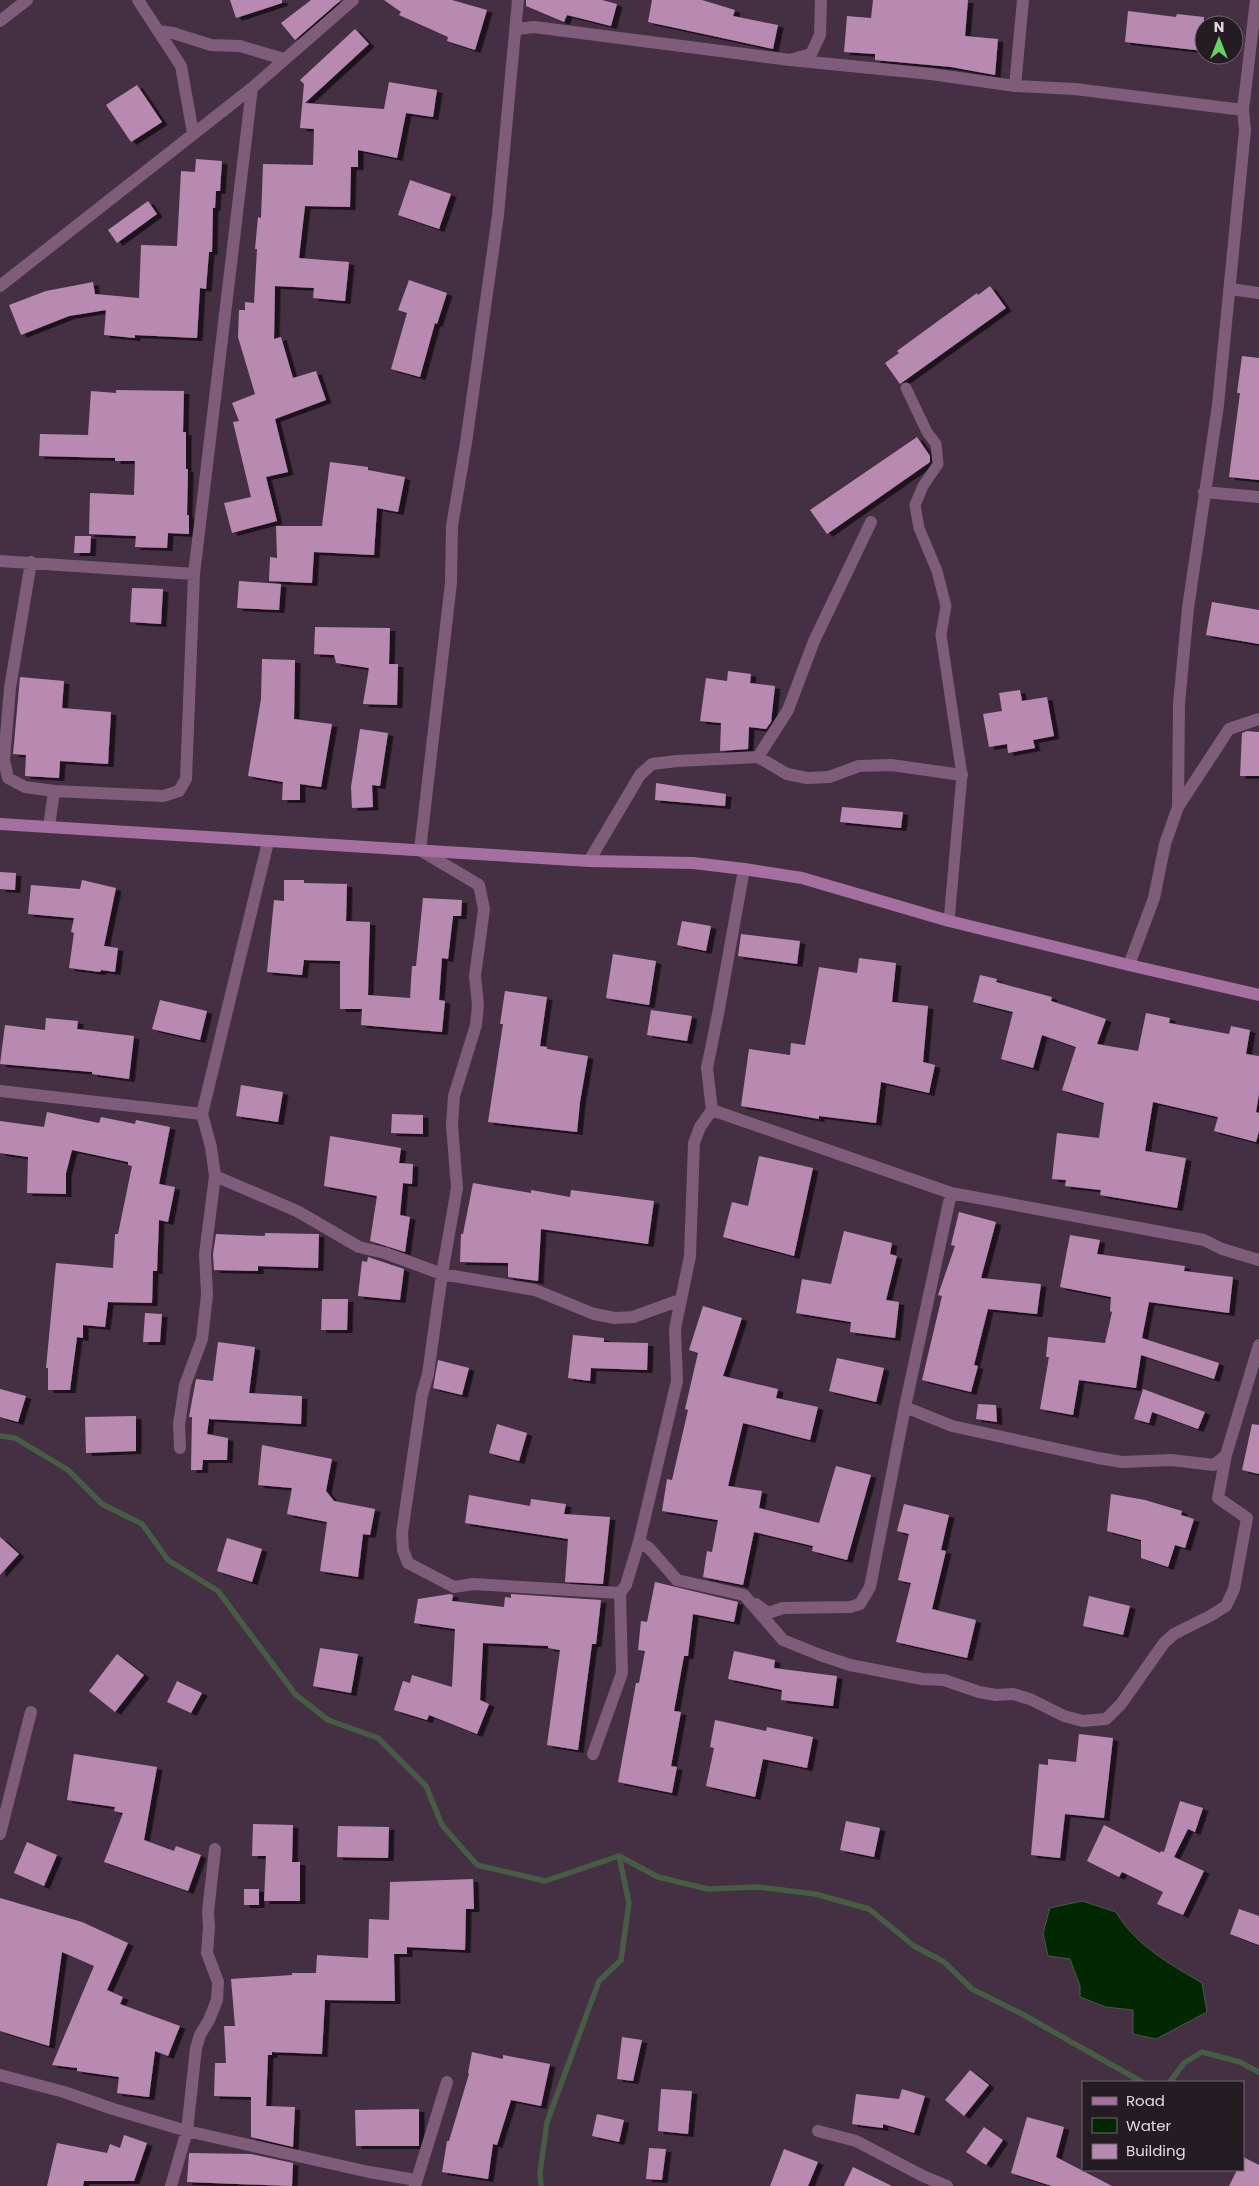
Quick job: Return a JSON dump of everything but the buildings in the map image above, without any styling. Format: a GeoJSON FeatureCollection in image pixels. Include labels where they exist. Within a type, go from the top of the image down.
{"type":"FeatureCollection","features":[{"type":"Feature","properties":{"kind":"main road"},"geometry":{"type":"LineString","coordinates":[[0,824],[588,862],[693,863],[744,869],[802,878],[950,921],[1259,995]]}},
{"type":"Feature","properties":{"kind":"street"},"geometry":{"type":"LineString","coordinates":[[0,21],[27,0]]}},
{"type":"Feature","properties":{"kind":"street"},"geometry":{"type":"LineString","coordinates":[[138,0],[181,66],[193,133]]}},
{"type":"Feature","properties":{"kind":"street"},"geometry":{"type":"LineString","coordinates":[[0,286],[252,88],[353,0]]}},
{"type":"Feature","properties":{"kind":"street"},"geometry":{"type":"LineString","coordinates":[[518,0],[517,29],[498,215],[466,443],[452,526],[451,582],[420,850],[479,885],[484,909],[475,976],[478,1005],[476,1025],[454,1096],[452,1125],[457,1188],[442,1274],[428,1374],[422,1395],[402,1533],[403,1550],[408,1563],[454,1587],[473,1584],[620,1593]]}},
{"type":"Feature","properties":{"kind":"street"},"geometry":{"type":"LineString","coordinates":[[790,60],[811,54],[820,35],[821,0]]}},
{"type":"Feature","properties":{"kind":"street"},"geometry":{"type":"LineString","coordinates":[[1014,86],[1023,0]]}},
{"type":"Feature","properties":{"kind":"street"},"geometry":{"type":"LineString","coordinates":[[1178,807],[1178,704],[1188,608],[1218,405],[1245,130],[1243,110],[1256,0]]}},
{"type":"Feature","properties":{"kind":"street"},"geometry":{"type":"LineString","coordinates":[[517,29],[534,27],[790,60],[931,74],[1014,86],[1075,89],[1243,110]]}},
{"type":"Feature","properties":{"kind":"street"},"geometry":{"type":"LineString","coordinates":[[159,31],[173,33],[211,45],[240,46],[284,59]]}},
{"type":"Feature","properties":{"kind":"street"},"geometry":{"type":"LineString","coordinates":[[31,562],[10,688],[4,760],[8,778],[25,787],[54,791],[163,796],[179,791],[186,780],[194,574],[252,88]]}},
{"type":"Feature","properties":{"kind":"street"},"geometry":{"type":"LineString","coordinates":[[1230,289],[1259,293]]}},
{"type":"Feature","properties":{"kind":"street"},"geometry":{"type":"LineString","coordinates":[[1204,492],[1259,496]]}},
{"type":"Feature","properties":{"kind":"street"},"geometry":{"type":"LineString","coordinates":[[758,757],[788,710],[814,641],[871,522]]}},
{"type":"Feature","properties":{"kind":"street"},"geometry":{"type":"LineString","coordinates":[[0,561],[194,574]]}},
{"type":"Feature","properties":{"kind":"street"},"geometry":{"type":"LineString","coordinates":[[1129,965],[1154,898],[1165,844],[1178,807],[1229,729],[1259,719]]}},
{"type":"Feature","properties":{"kind":"street"},"geometry":{"type":"LineString","coordinates":[[588,862],[640,775],[652,764],[677,760],[758,757],[787,774],[807,778],[829,777],[859,766],[890,765],[962,775]]}},
{"type":"Feature","properties":{"kind":"street"},"geometry":{"type":"LineString","coordinates":[[49,827],[54,791]]}},
{"type":"Feature","properties":{"kind":"street"},"geometry":{"type":"LineString","coordinates":[[180,1448],[179,1424],[185,1385],[202,1339],[206,1295],[205,1254],[215,1176],[211,1146],[202,1114],[268,842]]}},
{"type":"Feature","properties":{"kind":"street"},"geometry":{"type":"LineString","coordinates":[[593,1754],[622,1673],[620,1593],[626,1585],[639,1542],[677,1381],[675,1329],[690,1256],[694,1143],[700,1127],[712,1110],[707,1068],[744,869]]}},
{"type":"Feature","properties":{"kind":"street"},"geometry":{"type":"LineString","coordinates":[[0,1091],[202,1114]]}},
{"type":"Feature","properties":{"kind":"street"},"geometry":{"type":"LineString","coordinates":[[712,1110],[951,1193],[1204,1240],[1222,1249],[1259,1260]]}},
{"type":"Feature","properties":{"kind":"street"},"geometry":{"type":"LineString","coordinates":[[215,1176],[297,1211],[360,1247],[385,1253],[442,1274],[535,1290],[594,1314],[615,1318],[634,1317],[680,1300]]}},
{"type":"Feature","properties":{"kind":"street"},"geometry":{"type":"LineString","coordinates":[[639,1542],[649,1548],[677,1580],[744,1595],[768,1612],[782,1608],[850,1607],[860,1604],[870,1587],[904,1408],[951,1193]]}},
{"type":"Feature","properties":{"kind":"street"},"geometry":{"type":"LineString","coordinates":[[744,1595],[784,1640],[850,1666],[944,1680],[979,1692],[1013,1694],[1030,1699],[1064,1716],[1083,1721],[1106,1719],[1121,1704],[1164,1643],[1174,1634],[1226,1606],[1234,1589],[1247,1518],[1218,1498],[1226,1455],[1259,1346]]}},
{"type":"Feature","properties":{"kind":"street"},"geometry":{"type":"LineString","coordinates":[[904,1408],[952,1426],[1122,1462],[1171,1460],[1214,1465],[1226,1455]]}},
{"type":"Feature","properties":{"kind":"street"},"geometry":{"type":"LineString","coordinates":[[0,1834],[31,1712]]}},
{"type":"Feature","properties":{"kind":"street"},"geometry":{"type":"LineString","coordinates":[[171,2186],[187,2130],[196,2048],[200,2035],[209,2020],[217,2000],[218,1982],[206,1953],[209,1927],[208,1912],[215,1849]]}},
{"type":"Feature","properties":{"kind":"street"},"geometry":{"type":"LineString","coordinates":[[0,2076],[64,2092],[113,2109],[187,2130],[416,2183],[447,2082]]}},
{"type":"Feature","properties":{"kind":"street"},"geometry":{"type":"LineString","coordinates":[[818,2130],[856,2141],[923,2176],[947,2186]]}},
{"type":"Feature","properties":{"kind":"lane"},"geometry":{"type":"LineString","coordinates":[[906,388],[927,432],[936,444],[938,464],[923,486],[915,505],[919,528],[937,571],[946,606],[941,635],[962,775],[950,921]]}},
{"type":"Feature","properties":{"kind":"water"},"geometry":{"type":"Polygon","coordinates":[[[1082,1901],[1116,1912],[1124,1924],[1143,1944],[1202,1983],[1207,2012],[1156,2039],[1133,2034],[1133,2010],[1106,2007],[1080,1997],[1080,1986],[1070,1959],[1048,1956],[1043,1933],[1050,1908],[1082,1901]]]}},
{"type":"Feature","properties":{"kind":"waterway"},"geometry":{"type":"LineString","coordinates":[[0,1436],[15,1438],[68,1470],[102,1504],[142,1524],[168,1560],[218,1591],[295,1694],[328,1720],[378,1738],[426,1786],[442,1825],[477,1865],[545,1881],[619,1856],[658,1877],[708,1889],[757,1887],[815,1894],[869,1909],[914,1946],[944,1962],[972,1989],[1022,2014],[1140,2081]]}},
{"type":"Feature","properties":{"kind":"waterway"},"geometry":{"type":"LineString","coordinates":[[541,2186],[540,2173],[547,2122],[599,1981],[621,1960],[629,1903],[619,1856]]}},
{"type":"Feature","properties":{"kind":"waterway"},"geometry":{"type":"LineString","coordinates":[[1171,2081],[1184,2063],[1202,2052],[1240,2062],[1259,2072]]}}]}
